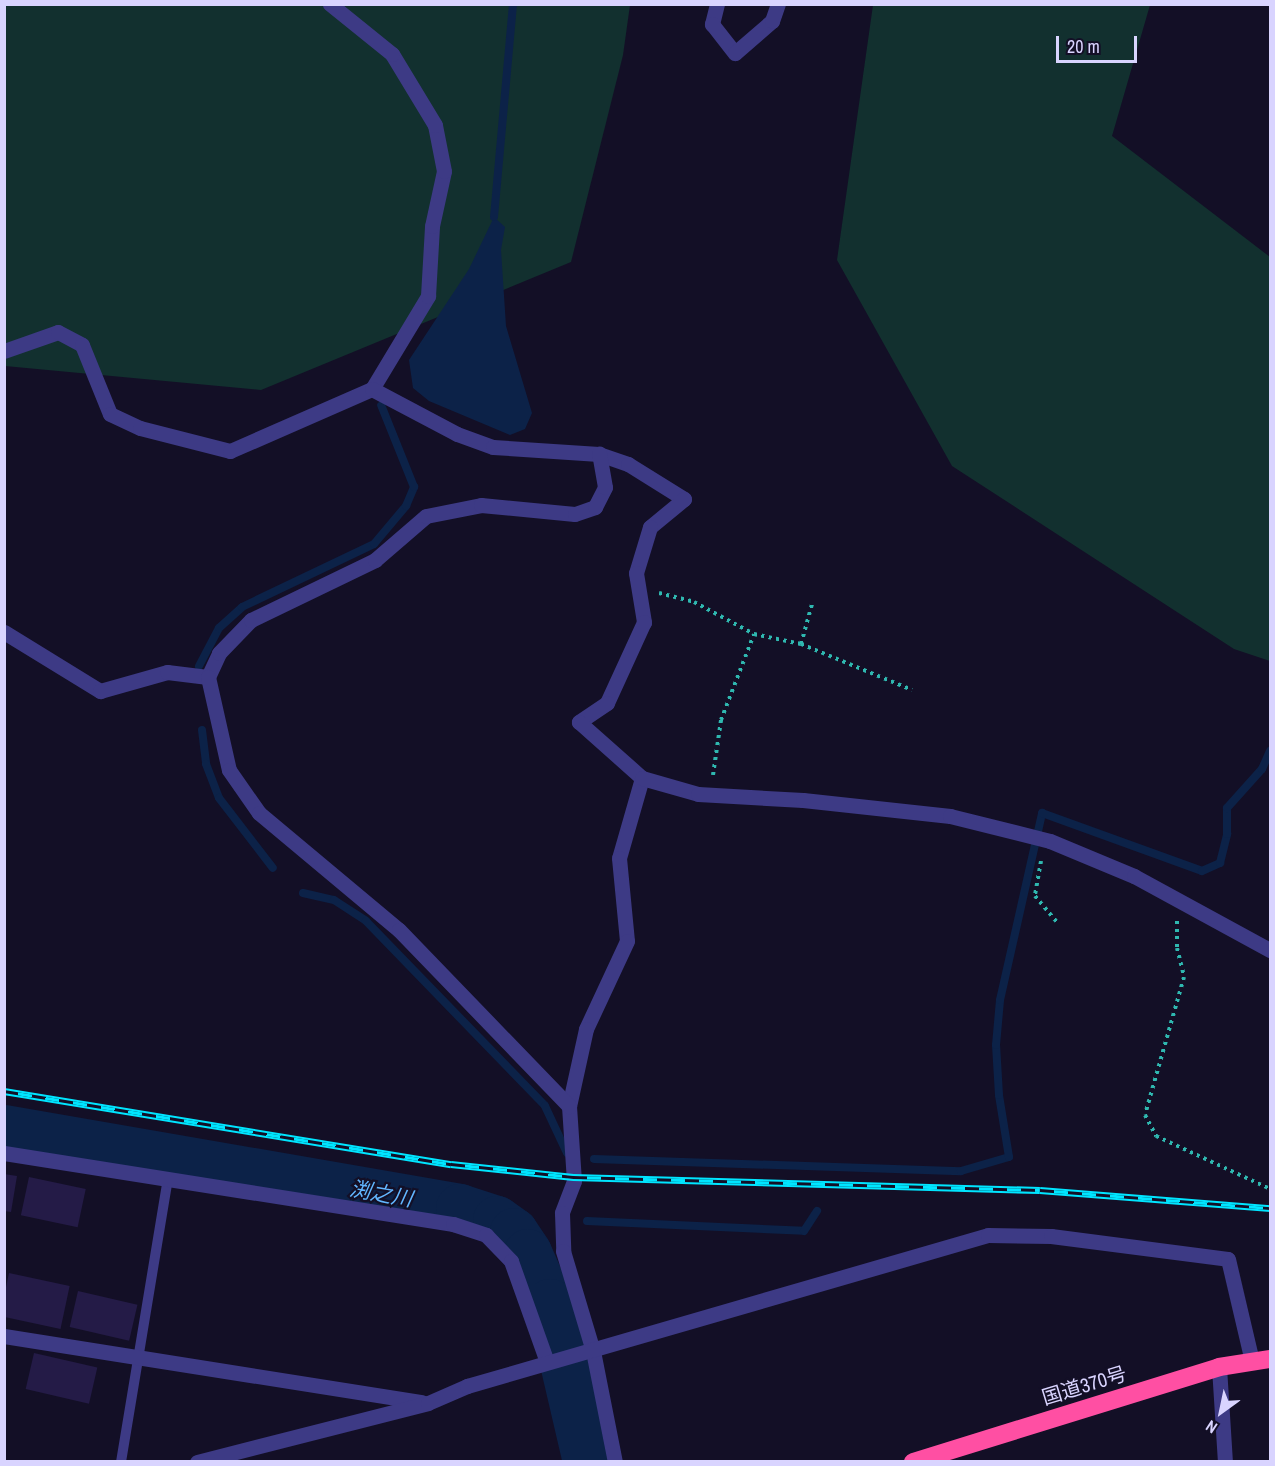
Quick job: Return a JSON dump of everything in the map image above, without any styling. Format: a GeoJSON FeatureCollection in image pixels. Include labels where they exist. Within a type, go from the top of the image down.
{"type":"FeatureCollection","features":[{"type":"Feature","properties":{"kind":"highway","name":"国道370号"},"geometry":{"type":"LineString","coordinates":[[913,1461],[1219,1367],[1270,1359]]}},
{"type":"Feature","properties":{"kind":"street"},"geometry":{"type":"LineString","coordinates":[[4,351],[58,332],[82,345],[110,414],[140,428],[230,451],[372,389],[428,296],[432,226],[444,171],[435,125],[392,54],[330,4]]}},
{"type":"Feature","properties":{"kind":"street"},"geometry":{"type":"LineString","coordinates":[[717,4],[712,24],[735,53],[772,21],[778,4]]}},
{"type":"Feature","properties":{"kind":"street"},"geometry":{"type":"LineString","coordinates":[[372,389],[457,434],[493,447],[599,454],[628,464],[684,499],[650,527],[636,573],[644,622],[607,703],[579,722],[642,778],[698,794],[803,800],[950,816],[1050,841],[1177,898],[1270,950]]}},
{"type":"Feature","properties":{"kind":"street"},"geometry":{"type":"LineString","coordinates":[[569,1106],[399,930],[259,813],[229,770],[208,677],[219,653],[251,620],[375,560],[426,516],[481,505],[575,514],[596,507],[605,487],[599,454]]}},
{"type":"Feature","properties":{"kind":"street"},"geometry":{"type":"LineString","coordinates":[[4,632],[100,691],[166,672],[208,677]]}},
{"type":"Feature","properties":{"kind":"street"},"geometry":{"type":"LineString","coordinates":[[615,1461],[593,1351],[563,1251],[562,1213],[574,1180],[569,1106],[585,1029],[627,941],[619,858],[642,778]]}},
{"type":"Feature","properties":{"kind":"street"},"geometry":{"type":"LineString","coordinates":[[4,1153],[453,1224],[486,1235],[511,1260],[550,1361]]}},
{"type":"Feature","properties":{"kind":"street"},"geometry":{"type":"LineString","coordinates":[[197,1461],[428,1403],[466,1386],[593,1351],[903,1257],[999,1235],[1051,1236],[1228,1259],[1252,1361]]}},
{"type":"Feature","properties":{"kind":"street"},"geometry":{"type":"LineString","coordinates":[[4,1336],[428,1403]]}},
{"type":"Feature","properties":{"kind":"street"},"geometry":{"type":"LineString","coordinates":[[1219,1367],[1225,1461]]}},
{"type":"Feature","properties":{"kind":"lane"},"geometry":{"type":"LineString","coordinates":[[121,1461],[168,1179]]}},
{"type":"Feature","properties":{"kind":"path"},"geometry":{"type":"LineString","coordinates":[[639,588],[694,602],[754,634],[801,645],[912,690]]}},
{"type":"Feature","properties":{"kind":"path"},"geometry":{"type":"LineString","coordinates":[[801,645],[812,604]]}},
{"type":"Feature","properties":{"kind":"path"},"geometry":{"type":"LineString","coordinates":[[698,794],[713,776],[721,720],[754,634]]}},
{"type":"Feature","properties":{"kind":"path"},"geometry":{"type":"LineString","coordinates":[[1043,853],[1035,896],[1058,923]]}},
{"type":"Feature","properties":{"kind":"path"},"geometry":{"type":"LineString","coordinates":[[1177,898],[1177,948],[1184,977],[1164,1038],[1145,1115],[1156,1136],[1270,1189]]}},
{"type":"Feature","properties":{"kind":"green space"},"geometry":{"type":"Polygon","coordinates":[[[4,5],[630,5],[623,55],[571,262],[261,390],[5,366],[4,5]]]}},
{"type":"Feature","properties":{"kind":"green space"},"geometry":{"type":"Polygon","coordinates":[[[873,5],[1150,5],[1112,136],[1270,257],[1270,661],[1234,649],[952,466],[837,260],[873,5]]]}},
{"type":"Feature","properties":{"kind":"water"},"geometry":{"type":"Polygon","coordinates":[[[494,217],[505,227],[501,250],[506,326],[532,413],[525,429],[510,435],[429,401],[413,388],[409,360],[469,269],[494,217]]]}},
{"type":"Feature","properties":{"kind":"building"},"geometry":{"type":"Polygon","coordinates":[[[4,1174],[17,1176],[11,1212],[4,1211],[4,1174]]]}},
{"type":"Feature","properties":{"kind":"building"},"geometry":{"type":"Polygon","coordinates":[[[29,1177],[86,1189],[78,1227],[21,1215],[29,1177]]]}},
{"type":"Feature","properties":{"kind":"building"},"geometry":{"type":"Polygon","coordinates":[[[9,1273],[70,1286],[60,1329],[4,1317],[4,1297],[9,1273]]]}},
{"type":"Feature","properties":{"kind":"building"},"geometry":{"type":"Polygon","coordinates":[[[78,1291],[137,1305],[129,1341],[70,1327],[78,1291]]]}},
{"type":"Feature","properties":{"kind":"building"},"geometry":{"type":"Polygon","coordinates":[[[34,1353],[97,1368],[89,1404],[26,1389],[34,1353]]]}},
{"type":"Feature","properties":{"kind":"waterway"},"geometry":{"type":"LineString","coordinates":[[494,217],[513,4]]}},
{"type":"Feature","properties":{"kind":"waterway"},"geometry":{"type":"LineString","coordinates":[[199,666],[219,628],[242,607],[374,544],[406,506],[414,487],[381,405]]}},
{"type":"Feature","properties":{"kind":"waterway"},"geometry":{"type":"LineString","coordinates":[[202,730],[206,764],[219,798],[273,868]]}},
{"type":"Feature","properties":{"kind":"waterway"},"geometry":{"type":"LineString","coordinates":[[594,1159],[961,1171],[1009,1157],[999,1095],[996,1045],[1000,1000],[1042,813],[1202,871],[1220,863],[1227,834],[1227,808],[1262,769],[1270,751]]}},
{"type":"Feature","properties":{"kind":"waterway"},"geometry":{"type":"LineString","coordinates":[[303,893],[334,900],[366,921],[545,1106],[567,1153]]}},
{"type":"Feature","properties":{"kind":"waterway","name":"渕之川"},"geometry":{"type":"LineString","coordinates":[[4,1129],[460,1208],[497,1220],[514,1232],[528,1253],[550,1303],[587,1462]]}},
{"type":"Feature","properties":{"kind":"waterway"},"geometry":{"type":"LineString","coordinates":[[587,1221],[804,1231],[817,1211]]}},
{"type":"Feature","properties":{"kind":"railway"},"geometry":{"type":"LineString","coordinates":[[4,1091],[451,1164],[573,1177],[1040,1190],[1270,1208]]}}]}
